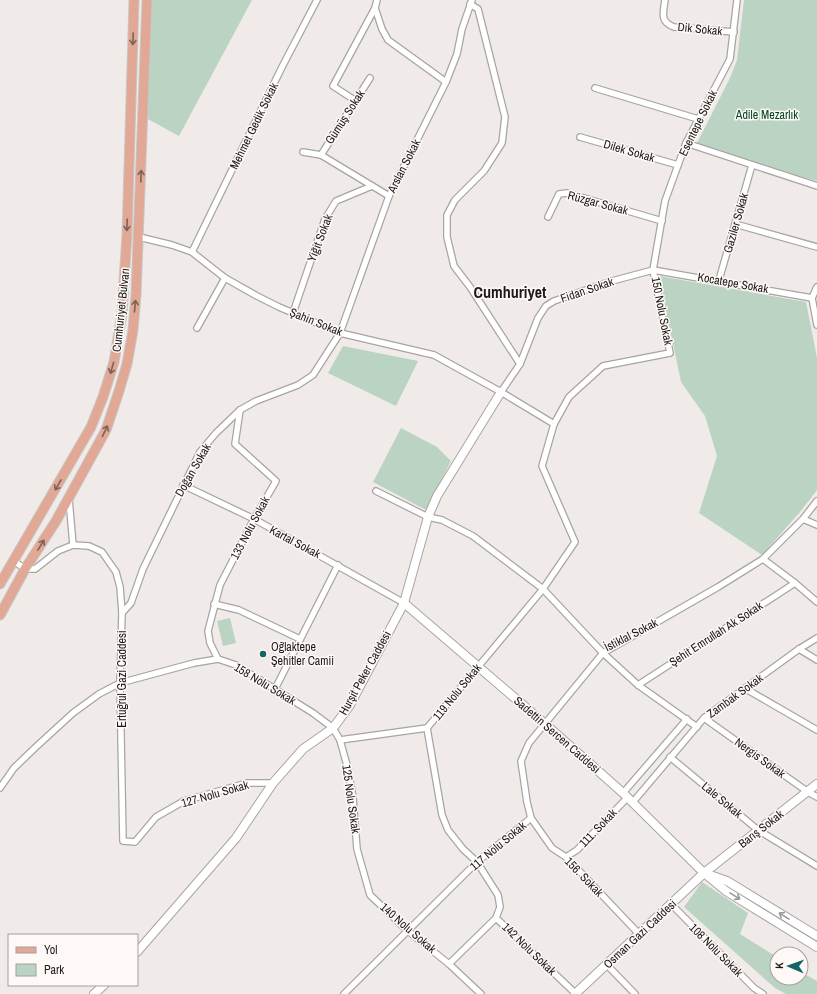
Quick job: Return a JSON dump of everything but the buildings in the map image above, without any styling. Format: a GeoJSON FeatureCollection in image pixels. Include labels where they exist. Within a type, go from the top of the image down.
{"type":"FeatureCollection","features":[{"type":"Feature","properties":{"kind":"main road","name":"Cumhuriyet Bulvarı"},"geometry":{"type":"LineString","coordinates":[[0,584],[91,427],[103,397],[114,362],[122,314],[126,242],[134,0]]}},
{"type":"Feature","properties":{"kind":"main road","name":"Cumhuriyet Bulvarı"},"geometry":{"type":"LineString","coordinates":[[0,614],[56,521],[106,430],[125,371],[133,330],[139,237],[147,0]]}},
{"type":"Feature","properties":{"kind":"street","name":"Mehmet Gedik Sokak"},"geometry":{"type":"LineString","coordinates":[[192,252],[282,67],[317,0]]}},
{"type":"Feature","properties":{"kind":"street"},"geometry":{"type":"LineString","coordinates":[[356,101],[332,86],[375,8],[377,0]]}},
{"type":"Feature","properties":{"kind":"street","name":"Dik Sokak"},"geometry":{"type":"LineString","coordinates":[[665,0],[664,19],[667,24],[734,32]]}},
{"type":"Feature","properties":{"kind":"street","name":"Esentepe Sokak"},"geometry":{"type":"LineString","coordinates":[[653,270],[665,201],[686,143],[730,59],[737,0]]}},
{"type":"Feature","properties":{"kind":"street"},"geometry":{"type":"LineString","coordinates":[[471,2],[478,9],[505,117],[502,143],[484,171],[455,200],[447,215],[447,237],[454,266],[470,287],[520,364]]}},
{"type":"Feature","properties":{"kind":"street","name":"Arslan Sokak"},"geometry":{"type":"LineString","coordinates":[[340,333],[389,196],[446,82],[457,54],[462,29],[471,2]]}},
{"type":"Feature","properties":{"kind":"street"},"geometry":{"type":"LineString","coordinates":[[375,8],[382,29],[388,40],[446,82]]}},
{"type":"Feature","properties":{"kind":"street","name":"Gümüş Sokak"},"geometry":{"type":"LineString","coordinates":[[321,155],[370,78]]}},
{"type":"Feature","properties":{"kind":"street"},"geometry":{"type":"LineString","coordinates":[[595,88],[698,119]]}},
{"type":"Feature","properties":{"kind":"street","name":"Dilek Sokak"},"geometry":{"type":"LineString","coordinates":[[580,137],[678,165]]}},
{"type":"Feature","properties":{"kind":"street"},"geometry":{"type":"LineString","coordinates":[[686,143],[817,186]]}},
{"type":"Feature","properties":{"kind":"street"},"geometry":{"type":"LineString","coordinates":[[303,152],[321,155],[389,196]]}},
{"type":"Feature","properties":{"kind":"street","name":"Gaziler Sokak"},"geometry":{"type":"LineString","coordinates":[[719,280],[752,165]]}},
{"type":"Feature","properties":{"kind":"street","name":"Yiğit Sokak"},"geometry":{"type":"LineString","coordinates":[[293,313],[325,219],[336,201],[372,186]]}},
{"type":"Feature","properties":{"kind":"street","name":"Rüzgar Sokak"},"geometry":{"type":"LineString","coordinates":[[548,217],[559,194],[567,193],[662,222]]}},
{"type":"Feature","properties":{"kind":"street"},"geometry":{"type":"LineString","coordinates":[[735,224],[817,247]]}},
{"type":"Feature","properties":{"kind":"street","name":"Şahin Sokak"},"geometry":{"type":"LineString","coordinates":[[139,237],[172,245],[192,252],[225,278],[293,313],[340,333],[434,355],[501,392],[554,424]]}},
{"type":"Feature","properties":{"kind":"street","name":"Fidan Sokak"},"geometry":{"type":"LineString","coordinates":[[501,392],[520,364],[538,318],[546,306],[554,301],[612,281],[653,270]]}},
{"type":"Feature","properties":{"kind":"street","name":"Kocatepe Sokak"},"geometry":{"type":"LineString","coordinates":[[653,270],[719,280],[812,298]]}},
{"type":"Feature","properties":{"kind":"street","name":"150 Nolu Sokak"},"geometry":{"type":"LineString","coordinates":[[554,424],[569,398],[603,366],[670,353],[653,270]]}},
{"type":"Feature","properties":{"kind":"street"},"geometry":{"type":"LineString","coordinates":[[197,328],[225,278]]}},
{"type":"Feature","properties":{"kind":"street"},"geometry":{"type":"LineString","coordinates":[[817,287],[812,298],[817,325]]}},
{"type":"Feature","properties":{"kind":"street","name":"Doğan Sokak"},"geometry":{"type":"LineString","coordinates":[[122,613],[131,603],[143,569],[200,452],[216,432],[240,410],[256,401],[298,385],[313,375],[340,333]]}},
{"type":"Feature","properties":{"kind":"street","name":"Hurşit Peker Caddesi"},"geometry":{"type":"LineString","coordinates":[[138,951],[236,838],[273,783],[303,749],[333,728],[350,705],[404,603],[428,517],[437,496],[501,392]]}},
{"type":"Feature","properties":{"kind":"street","name":"133 Nolu Sokak"},"geometry":{"type":"LineString","coordinates":[[218,659],[210,643],[208,631],[214,604],[220,586],[254,519],[276,481],[235,444],[240,410]]}},
{"type":"Feature","properties":{"kind":"street","name":"119 Nolu Sokak"},"geometry":{"type":"LineString","coordinates":[[340,740],[427,728],[543,589],[575,542],[542,466],[554,424]]}},
{"type":"Feature","properties":{"kind":"street","name":"Kartal Sokak"},"geometry":{"type":"LineString","coordinates":[[183,485],[254,519],[404,603]]}},
{"type":"Feature","properties":{"kind":"street","name":"İstiklal Sokak"},"geometry":{"type":"LineString","coordinates":[[376,490],[428,517],[442,520],[473,536],[543,589],[603,653],[718,587],[763,559],[803,519],[817,501]]}},
{"type":"Feature","properties":{"kind":"street"},"geometry":{"type":"LineString","coordinates":[[14,561],[26,569],[35,569],[58,551],[74,545],[69,496]]}},
{"type":"Feature","properties":{"kind":"street"},"geometry":{"type":"LineString","coordinates":[[803,519],[817,524]]}},
{"type":"Feature","properties":{"kind":"street","name":"Ertuğrul Gazi Caddesi"},"geometry":{"type":"LineString","coordinates":[[74,545],[88,546],[102,552],[116,572],[120,587],[122,613],[120,683],[123,841]]}},
{"type":"Feature","properties":{"kind":"street"},"geometry":{"type":"LineString","coordinates":[[763,559],[817,602]]}},
{"type":"Feature","properties":{"kind":"street"},"geometry":{"type":"LineString","coordinates":[[275,689],[338,565]]}},
{"type":"Feature","properties":{"kind":"street","name":"Şehit Emrullah Ak Sokak"},"geometry":{"type":"LineString","coordinates":[[638,685],[795,583]]}},
{"type":"Feature","properties":{"kind":"street","name":"Sadettin Sercen Caddesi"},"geometry":{"type":"LineString","coordinates":[[404,603],[628,797],[704,873],[726,891],[817,947]]}},
{"type":"Feature","properties":{"kind":"street"},"geometry":{"type":"LineString","coordinates":[[214,604],[239,610],[300,639]]}},
{"type":"Feature","properties":{"kind":"street","name":"Zambak Sokak"},"geometry":{"type":"LineString","coordinates":[[628,797],[670,757],[704,718],[799,649],[817,638]]}},
{"type":"Feature","properties":{"kind":"street"},"geometry":{"type":"LineString","coordinates":[[799,649],[817,660]]}},
{"type":"Feature","properties":{"kind":"street"},"geometry":{"type":"LineString","coordinates":[[603,653],[638,685],[697,726]]}},
{"type":"Feature","properties":{"kind":"street","name":"117 Nolu Sokak"},"geometry":{"type":"LineString","coordinates":[[344,994],[477,862],[531,818],[521,761],[529,743],[544,723],[603,653]]}},
{"type":"Feature","properties":{"kind":"street","name":"158 Nolu Sokak"},"geometry":{"type":"LineString","coordinates":[[0,788],[14,768],[73,713],[99,694],[120,683],[194,663],[218,659],[236,665],[313,713],[333,728]]}},
{"type":"Feature","properties":{"kind":"street"},"geometry":{"type":"LineString","coordinates":[[746,688],[817,730]]}},
{"type":"Feature","properties":{"kind":"street","name":"Nergis Sokak"},"geometry":{"type":"LineString","coordinates":[[704,718],[817,797]]}},
{"type":"Feature","properties":{"kind":"street"},"geometry":{"type":"LineString","coordinates":[[628,797],[686,719]]}},
{"type":"Feature","properties":{"kind":"street","name":"125 Nolu Sokak"},"geometry":{"type":"LineString","coordinates":[[333,728],[340,740],[348,770],[353,798],[357,849]]}},
{"type":"Feature","properties":{"kind":"street","name":"142 Nolu Sokak"},"geometry":{"type":"LineString","coordinates":[[427,728],[444,820],[448,830],[463,849],[477,862],[498,895],[500,907],[496,918],[576,994]]}},
{"type":"Feature","properties":{"kind":"street","name":"Lale Sokak"},"geometry":{"type":"LineString","coordinates":[[670,757],[758,830],[817,866]]}},
{"type":"Feature","properties":{"kind":"street","name":"127 Nolu Sokak"},"geometry":{"type":"LineString","coordinates":[[123,841],[135,842],[156,817],[184,801],[247,783],[273,783]]}},
{"type":"Feature","properties":{"kind":"street","name":"Barış Sokak"},"geometry":{"type":"LineString","coordinates":[[704,873],[817,784]]}},
{"type":"Feature","properties":{"kind":"street","name":"111. Sokak"},"geometry":{"type":"LineString","coordinates":[[566,857],[577,850],[628,797]]}},
{"type":"Feature","properties":{"kind":"street","name":"156. Sokak"},"geometry":{"type":"LineString","coordinates":[[531,818],[552,848],[566,857],[639,934]]}},
{"type":"Feature","properties":{"kind":"street","name":"140 Nolu Sokak"},"geometry":{"type":"LineString","coordinates":[[357,849],[370,895],[408,931],[450,964],[481,994]]}},
{"type":"Feature","properties":{"kind":"street","name":"Sadettin Sercen Caddesi"},"geometry":{"type":"LineString","coordinates":[[704,873],[727,881],[817,936]]}},
{"type":"Feature","properties":{"kind":"street","name":"Osman Gazi Caddesi"},"geometry":{"type":"LineString","coordinates":[[576,994],[704,873]]}},
{"type":"Feature","properties":{"kind":"street","name":"108 Nolu Sokak"},"geometry":{"type":"LineString","coordinates":[[671,904],[754,988],[763,994]]}},
{"type":"Feature","properties":{"kind":"street"},"geometry":{"type":"LineString","coordinates":[[450,964],[496,918]]}},
{"type":"Feature","properties":{"kind":"street"},"geometry":{"type":"LineString","coordinates":[[607,965],[635,994]]}},
{"type":"Feature","properties":{"kind":"street"},"geometry":{"type":"LineString","coordinates":[[94,994],[103,986]]}},
{"type":"Feature","properties":{"kind":"green space"},"geometry":{"type":"Polygon","coordinates":[[[152,0],[252,0],[179,136],[146,118],[152,0]]]}},
{"type":"Feature","properties":{"kind":"green space","name":"Adile Mezarlık"},"geometry":{"type":"Polygon","coordinates":[[[744,0],[817,0],[817,181],[748,163],[697,143],[730,78],[737,60],[744,0]]]}},
{"type":"Feature","properties":{"kind":"green space"},"geometry":{"type":"Polygon","coordinates":[[[659,276],[806,302],[817,358],[817,490],[800,512],[762,555],[699,513],[717,456],[705,416],[681,382],[659,276]]]}},
{"type":"Feature","properties":{"kind":"green space"},"geometry":{"type":"Polygon","coordinates":[[[343,346],[418,361],[396,406],[328,373],[343,346]]]}},
{"type":"Feature","properties":{"kind":"green space"},"geometry":{"type":"Polygon","coordinates":[[[401,428],[437,447],[451,461],[426,510],[373,482],[401,428]]]}},
{"type":"Feature","properties":{"kind":"green space"},"geometry":{"type":"Polygon","coordinates":[[[230,618],[236,643],[223,646],[217,621],[230,618]]]}},
{"type":"Feature","properties":{"kind":"green space"},"geometry":{"type":"Polygon","coordinates":[[[702,882],[748,913],[740,934],[769,952],[769,983],[684,907],[702,882]]]}},
{"type":"Feature","properties":{"kind":"green space"},"geometry":{"type":"Polygon","coordinates":[[[809,976],[817,981],[817,994],[786,994],[773,986],[809,986],[809,976]]]}},
{"type":"Feature","properties":{"kind":"place","name":"Oğlaktepe Şehitler Camii"},"geometry":{"type":"Point","coordinates":[263,654]}},
{"type":"Feature","properties":{"kind":"district","name":"Cumhuriyet"},"geometry":{"type":"Point","coordinates":[510,292]}}]}
